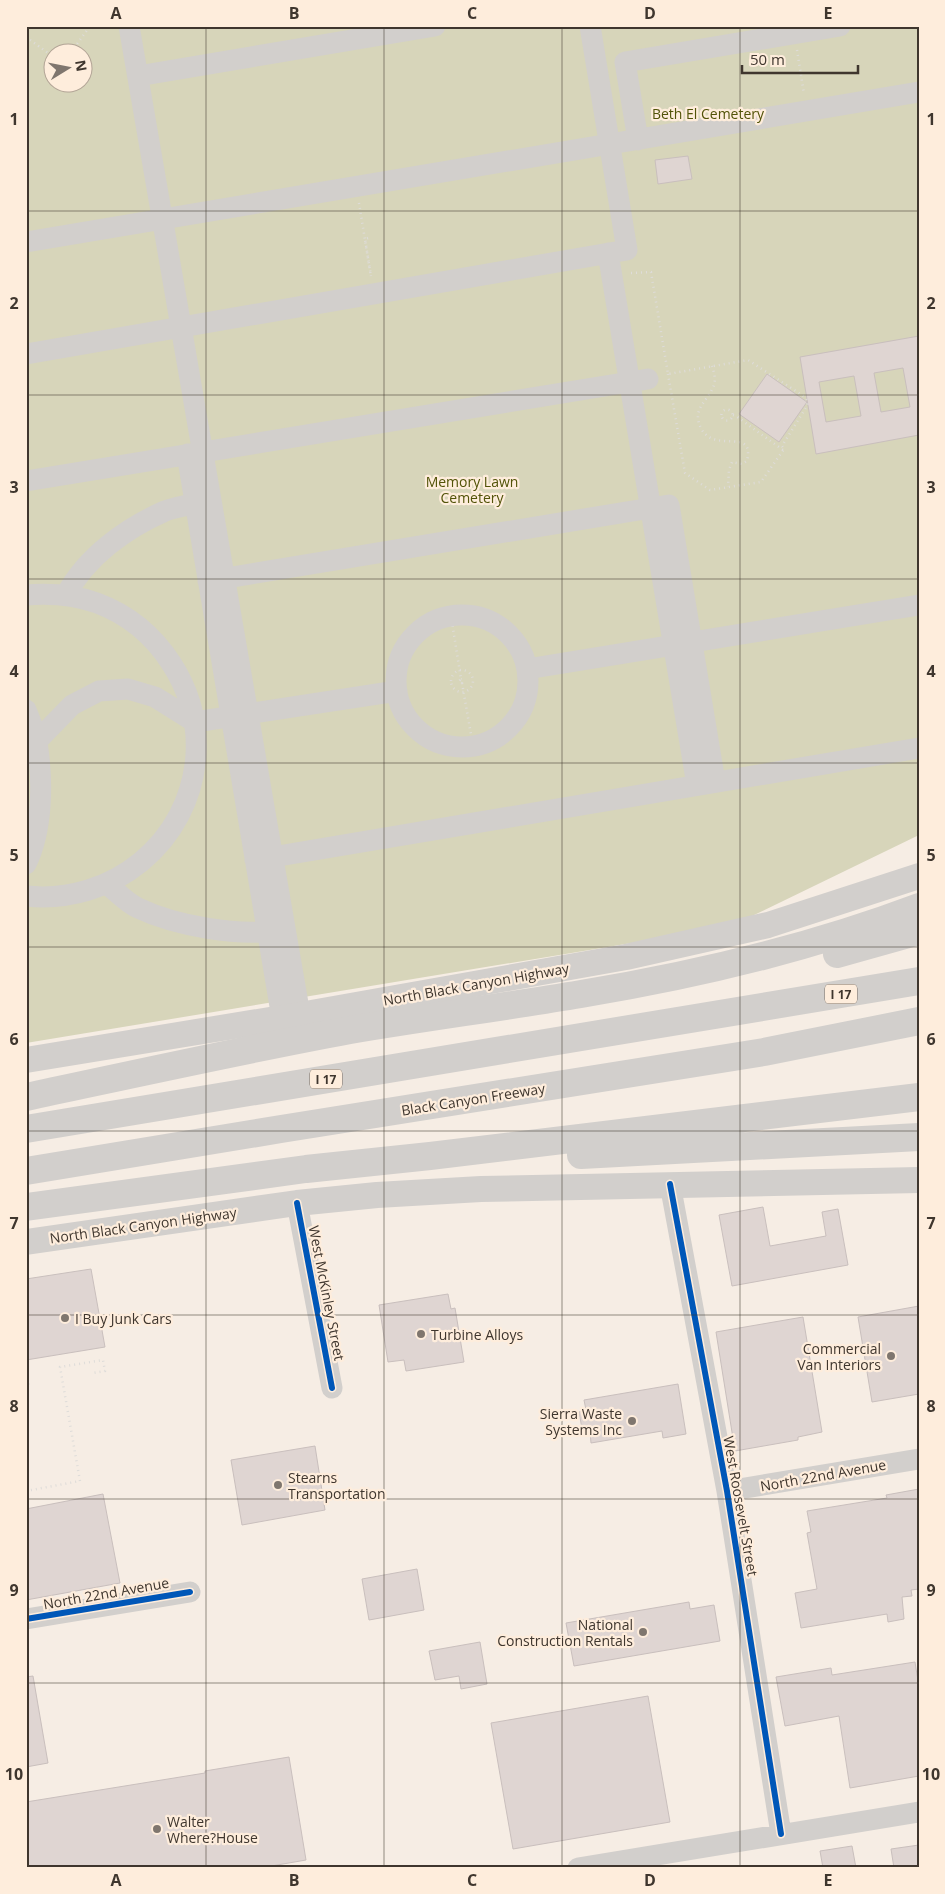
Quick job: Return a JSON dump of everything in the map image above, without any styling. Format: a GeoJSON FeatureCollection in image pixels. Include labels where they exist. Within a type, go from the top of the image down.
{"type":"FeatureCollection","features":[{"type":"Feature","properties":{"kind":"highway"},"geometry":{"type":"LineString","coordinates":[[707,977],[857,930],[919,907]]}},
{"type":"Feature","properties":{"kind":"highway"},"geometry":{"type":"LineString","coordinates":[[26,1097],[351,1030],[584,993],[808,963],[919,931]]}},
{"type":"Feature","properties":{"kind":"highway"},"geometry":{"type":"LineString","coordinates":[[829,996],[919,963]]}},
{"type":"Feature","properties":{"kind":"highway","name":"I 17"},"geometry":{"type":"LineString","coordinates":[[26,1130],[919,980]]}},
{"type":"Feature","properties":{"kind":"highway","name":"Black Canyon Freeway"},"geometry":{"type":"LineString","coordinates":[[26,1171],[764,1052],[919,1021]]}},
{"type":"Feature","properties":{"kind":"highway"},"geometry":{"type":"LineString","coordinates":[[764,1052],[919,1037]]}},
{"type":"Feature","properties":{"kind":"highway"},"geometry":{"type":"LineString","coordinates":[[26,1207],[306,1169],[430,1156],[919,1097]]}},
{"type":"Feature","properties":{"kind":"highway"},"geometry":{"type":"LineString","coordinates":[[430,1156],[524,1158],[919,1137]]}},
{"type":"Feature","properties":{"kind":"main road","name":"North Black Canyon Highway"},"geometry":{"type":"LineString","coordinates":[[26,1060],[626,957],[768,925],[919,876]]}},
{"type":"Feature","properties":{"kind":"main road","name":"North Black Canyon Highway"},"geometry":{"type":"LineString","coordinates":[[26,1242],[297,1203],[481,1189],[919,1180]]}},
{"type":"Feature","properties":{"kind":"street"},"geometry":{"type":"LineString","coordinates":[[130,26],[181,327],[195,453],[291,1016]]}},
{"type":"Feature","properties":{"kind":"street"},"geometry":{"type":"LineString","coordinates":[[138,76],[435,26]]}},
{"type":"Feature","properties":{"kind":"street"},"geometry":{"type":"LineString","coordinates":[[26,354],[627,250],[590,26]]}},
{"type":"Feature","properties":{"kind":"street"},"geometry":{"type":"LineString","coordinates":[[638,140],[625,62],[840,26]]}},
{"type":"Feature","properties":{"kind":"street"},"geometry":{"type":"LineString","coordinates":[[26,242],[919,92]]}},
{"type":"Feature","properties":{"kind":"street"},"geometry":{"type":"LineString","coordinates":[[608,253],[649,378],[660,506],[706,783]]}},
{"type":"Feature","properties":{"kind":"street"},"geometry":{"type":"LineString","coordinates":[[26,481],[649,378]]}},
{"type":"Feature","properties":{"kind":"street"},"geometry":{"type":"LineString","coordinates":[[195,453],[195,503],[216,580]]}},
{"type":"Feature","properties":{"kind":"street"},"geometry":{"type":"LineString","coordinates":[[66,595],[78,575],[106,548],[128,532],[167,510],[195,503]]}},
{"type":"Feature","properties":{"kind":"street"},"geometry":{"type":"LineString","coordinates":[[216,580],[660,506]]}},
{"type":"Feature","properties":{"kind":"street"},"geometry":{"type":"LineString","coordinates":[[26,595],[66,595],[98,603],[126,618],[151,638],[172,662],[186,691],[194,722],[196,755],[190,788],[178,818],[159,845],[135,868],[107,884],[76,894],[43,898],[26,896]]}},
{"type":"Feature","properties":{"kind":"street"},"geometry":{"type":"LineString","coordinates":[[527,669],[919,605]]}},
{"type":"Feature","properties":{"kind":"street"},"geometry":{"type":"LineString","coordinates":[[463,614],[485,619],[505,630],[519,648],[527,669],[528,690],[522,710],[510,727],[493,740],[473,746],[452,746],[432,740],[416,728],[403,710],[397,691],[397,668],[406,647],[420,629],[440,618],[451,616],[463,614]]}},
{"type":"Feature","properties":{"kind":"street"},"geometry":{"type":"LineString","coordinates":[[37,740],[72,705],[99,692],[128,689],[155,697],[194,722],[397,691]]}},
{"type":"Feature","properties":{"kind":"street"},"geometry":{"type":"LineString","coordinates":[[26,710],[37,740],[42,780],[39,820],[26,864]]}},
{"type":"Feature","properties":{"kind":"street"},"geometry":{"type":"LineString","coordinates":[[264,859],[919,748]]}},
{"type":"Feature","properties":{"kind":"street"},"geometry":{"type":"LineString","coordinates":[[107,884],[136,907],[186,925],[247,932],[276,931]]}},
{"type":"Feature","properties":{"kind":"street","name":"West Roosevelt Street"},"geometry":{"type":"LineString","coordinates":[[670,1184],[727,1491],[781,1834]]}},
{"type":"Feature","properties":{"kind":"street","name":"West McKinley Street"},"geometry":{"type":"LineString","coordinates":[[297,1203],[332,1388]]}},
{"type":"Feature","properties":{"kind":"street","name":"North 22nd Avenue"},"geometry":{"type":"LineString","coordinates":[[727,1491],[919,1458]]}},
{"type":"Feature","properties":{"kind":"street","name":"North 22nd Avenue"},"geometry":{"type":"LineString","coordinates":[[26,1619],[190,1592]]}},
{"type":"Feature","properties":{"kind":"street"},"geometry":{"type":"LineString","coordinates":[[578,1868],[919,1812]]}},
{"type":"Feature","properties":{"kind":"path"},"geometry":{"type":"LineString","coordinates":[[79,42],[90,26]]}},
{"type":"Feature","properties":{"kind":"path"},"geometry":{"type":"LineString","coordinates":[[794,34],[807,111]]}},
{"type":"Feature","properties":{"kind":"path"},"geometry":{"type":"LineString","coordinates":[[26,36],[42,48]]}},
{"type":"Feature","properties":{"kind":"path"},"geometry":{"type":"LineString","coordinates":[[356,187],[374,294]]}},
{"type":"Feature","properties":{"kind":"path"},"geometry":{"type":"LineString","coordinates":[[368,238],[365,239],[374,294]]}},
{"type":"Feature","properties":{"kind":"path"},"geometry":{"type":"LineString","coordinates":[[631,273],[651,272],[649,378],[686,473],[710,490],[762,482],[784,448],[782,446],[808,402],[805,397],[748,360],[649,378]]}},
{"type":"Feature","properties":{"kind":"path"},"geometry":{"type":"LineString","coordinates":[[712,366],[715,380],[714,385],[699,407],[698,417],[702,430],[720,442],[737,440],[743,442],[747,447],[748,454],[747,461],[742,464],[732,462],[729,470],[728,487]]}},
{"type":"Feature","properties":{"kind":"path"},"geometry":{"type":"LineString","coordinates":[[733,415],[727,421],[721,415],[727,409],[730,410],[733,415],[782,450]]}},
{"type":"Feature","properties":{"kind":"path"},"geometry":{"type":"LineString","coordinates":[[451,616],[473,746]]}},
{"type":"Feature","properties":{"kind":"path"},"geometry":{"type":"LineString","coordinates":[[460,670],[469,672],[473,682],[472,687],[463,692],[455,690],[450,683],[452,674],[460,670]]}},
{"type":"Feature","properties":{"kind":"path"},"geometry":{"type":"LineString","coordinates":[[26,1491],[80,1481],[60,1367],[103,1360],[105,1371],[93,1373]]}},
{"type":"Feature","properties":{"kind":"path"},"geometry":{"type":"LineString","coordinates":[[26,1374],[29,1386],[26,1386]]}},
{"type":"Feature","properties":{"kind":"green space","name":"Memory Lawn Cemetery"},"geometry":{"type":"Polygon","coordinates":[[[26,26],[919,26],[919,835],[750,917],[674,936],[26,1043],[26,26]]]}},
{"type":"Feature","properties":{"kind":"building"},"geometry":{"type":"Polygon","coordinates":[[[688,156],[692,179],[658,184],[655,160],[688,156]]]}},
{"type":"Feature","properties":{"kind":"building"},"geometry":{"type":"Polygon","coordinates":[[[919,336],[919,435],[816,454],[800,357],[919,336]],[[903,368],[874,373],[881,412],[910,407],[903,368]],[[854,376],[819,382],[826,422],[861,416],[854,376]]]}},
{"type":"Feature","properties":{"kind":"building"},"geometry":{"type":"Polygon","coordinates":[[[767,374],[807,402],[779,442],[739,414],[767,374]]]}},
{"type":"Feature","properties":{"kind":"building"},"geometry":{"type":"Polygon","coordinates":[[[763,1207],[770,1246],[826,1236],[822,1212],[838,1209],[848,1265],[732,1286],[719,1215],[763,1207]]]}},
{"type":"Feature","properties":{"kind":"building","name":"I Buy Junk Cars"},"geometry":{"type":"Polygon","coordinates":[[[91,1269],[105,1347],[26,1360],[26,1279],[91,1269]]]}},
{"type":"Feature","properties":{"kind":"building","name":"Turbine Alloys"},"geometry":{"type":"Polygon","coordinates":[[[448,1294],[451,1309],[455,1308],[464,1362],[406,1371],[404,1360],[388,1362],[379,1305],[448,1294]]]}},
{"type":"Feature","properties":{"kind":"building","name":"Commercial Van Interiors"},"geometry":{"type":"Polygon","coordinates":[[[919,1306],[919,1394],[872,1402],[858,1317],[919,1306]]]}},
{"type":"Feature","properties":{"kind":"building"},"geometry":{"type":"Polygon","coordinates":[[[803,1317],[822,1432],[798,1437],[798,1440],[735,1451],[716,1332],[803,1317]]]}},
{"type":"Feature","properties":{"kind":"building","name":"Sierra Waste Systems Inc"},"geometry":{"type":"Polygon","coordinates":[[[678,1384],[686,1434],[663,1438],[662,1431],[591,1443],[590,1432],[583,1434],[579,1412],[586,1410],[584,1400],[678,1384]]]}},
{"type":"Feature","properties":{"kind":"building","name":"Stearns Transportation"},"geometry":{"type":"Polygon","coordinates":[[[315,1446],[325,1510],[242,1525],[231,1460],[315,1446]]]}},
{"type":"Feature","properties":{"kind":"building"},"geometry":{"type":"Polygon","coordinates":[[[919,1489],[919,1589],[911,1590],[912,1596],[902,1597],[904,1619],[888,1622],[887,1614],[801,1628],[795,1593],[817,1589],[807,1533],[811,1532],[807,1511],[887,1498],[886,1495],[919,1489]]]}},
{"type":"Feature","properties":{"kind":"building"},"geometry":{"type":"Polygon","coordinates":[[[103,1494],[120,1583],[26,1600],[26,1509],[103,1494]]]}},
{"type":"Feature","properties":{"kind":"building"},"geometry":{"type":"Polygon","coordinates":[[[417,1569],[424,1610],[369,1620],[362,1579],[417,1569]]]}},
{"type":"Feature","properties":{"kind":"building","name":"National Construction Rentals"},"geometry":{"type":"Polygon","coordinates":[[[689,1602],[690,1609],[714,1605],[720,1641],[574,1666],[566,1623],[689,1602]]]}},
{"type":"Feature","properties":{"kind":"building"},"geometry":{"type":"Polygon","coordinates":[[[480,1642],[487,1684],[461,1689],[459,1676],[435,1680],[429,1651],[480,1642]]]}},
{"type":"Feature","properties":{"kind":"building"},"geometry":{"type":"Polygon","coordinates":[[[915,1662],[919,1687],[919,1776],[850,1788],[839,1716],[785,1726],[776,1677],[831,1668],[832,1675],[915,1662]]]}},
{"type":"Feature","properties":{"kind":"building"},"geometry":{"type":"Polygon","coordinates":[[[33,1676],[48,1763],[26,1767],[26,1677],[33,1676]]]}},
{"type":"Feature","properties":{"kind":"building"},"geometry":{"type":"Polygon","coordinates":[[[648,1696],[670,1822],[513,1849],[491,1723],[648,1696]]]}},
{"type":"Feature","properties":{"kind":"building"},"geometry":{"type":"Polygon","coordinates":[[[289,1757],[306,1860],[260,1868],[26,1868],[26,1802],[205,1773],[205,1771],[289,1757]]]}},
{"type":"Feature","properties":{"kind":"building"},"geometry":{"type":"Polygon","coordinates":[[[919,1845],[919,1868],[894,1868],[891,1849],[919,1845]]]}},
{"type":"Feature","properties":{"kind":"building"},"geometry":{"type":"Polygon","coordinates":[[[852,1846],[856,1868],[823,1868],[820,1851],[852,1846]]]}},
{"type":"Feature","properties":{"kind":"cycle path"},"geometry":{"type":"LineString","coordinates":[[670,1184],[727,1491],[781,1834]]}},
{"type":"Feature","properties":{"kind":"cycle path"},"geometry":{"type":"LineString","coordinates":[[297,1203],[332,1388]]}},
{"type":"Feature","properties":{"kind":"cycle path"},"geometry":{"type":"LineString","coordinates":[[26,1619],[190,1592]]}},
{"type":"Feature","properties":{"kind":"place","name":"I Buy Junk Cars"},"geometry":{"type":"Point","coordinates":[65,1318]}},
{"type":"Feature","properties":{"kind":"place","name":"Turbine Alloys"},"geometry":{"type":"Point","coordinates":[421,1334]}},
{"type":"Feature","properties":{"kind":"place","name":"Commercial Van Interiors"},"geometry":{"type":"Point","coordinates":[891,1356]}},
{"type":"Feature","properties":{"kind":"place","name":"Sierra Waste Systems Inc"},"geometry":{"type":"Point","coordinates":[632,1421]}},
{"type":"Feature","properties":{"kind":"place","name":"Stearns Transportation"},"geometry":{"type":"Point","coordinates":[278,1485]}},
{"type":"Feature","properties":{"kind":"place","name":"National Construction Rentals"},"geometry":{"type":"Point","coordinates":[643,1632]}},
{"type":"Feature","properties":{"kind":"place","name":"Walter Where?House"},"geometry":{"type":"Point","coordinates":[157,1829]}},
{"type":"Feature","properties":{"kind":"park label","name":"Beth El Cemetery"},"geometry":{"type":"Point","coordinates":[708,113]}}]}
